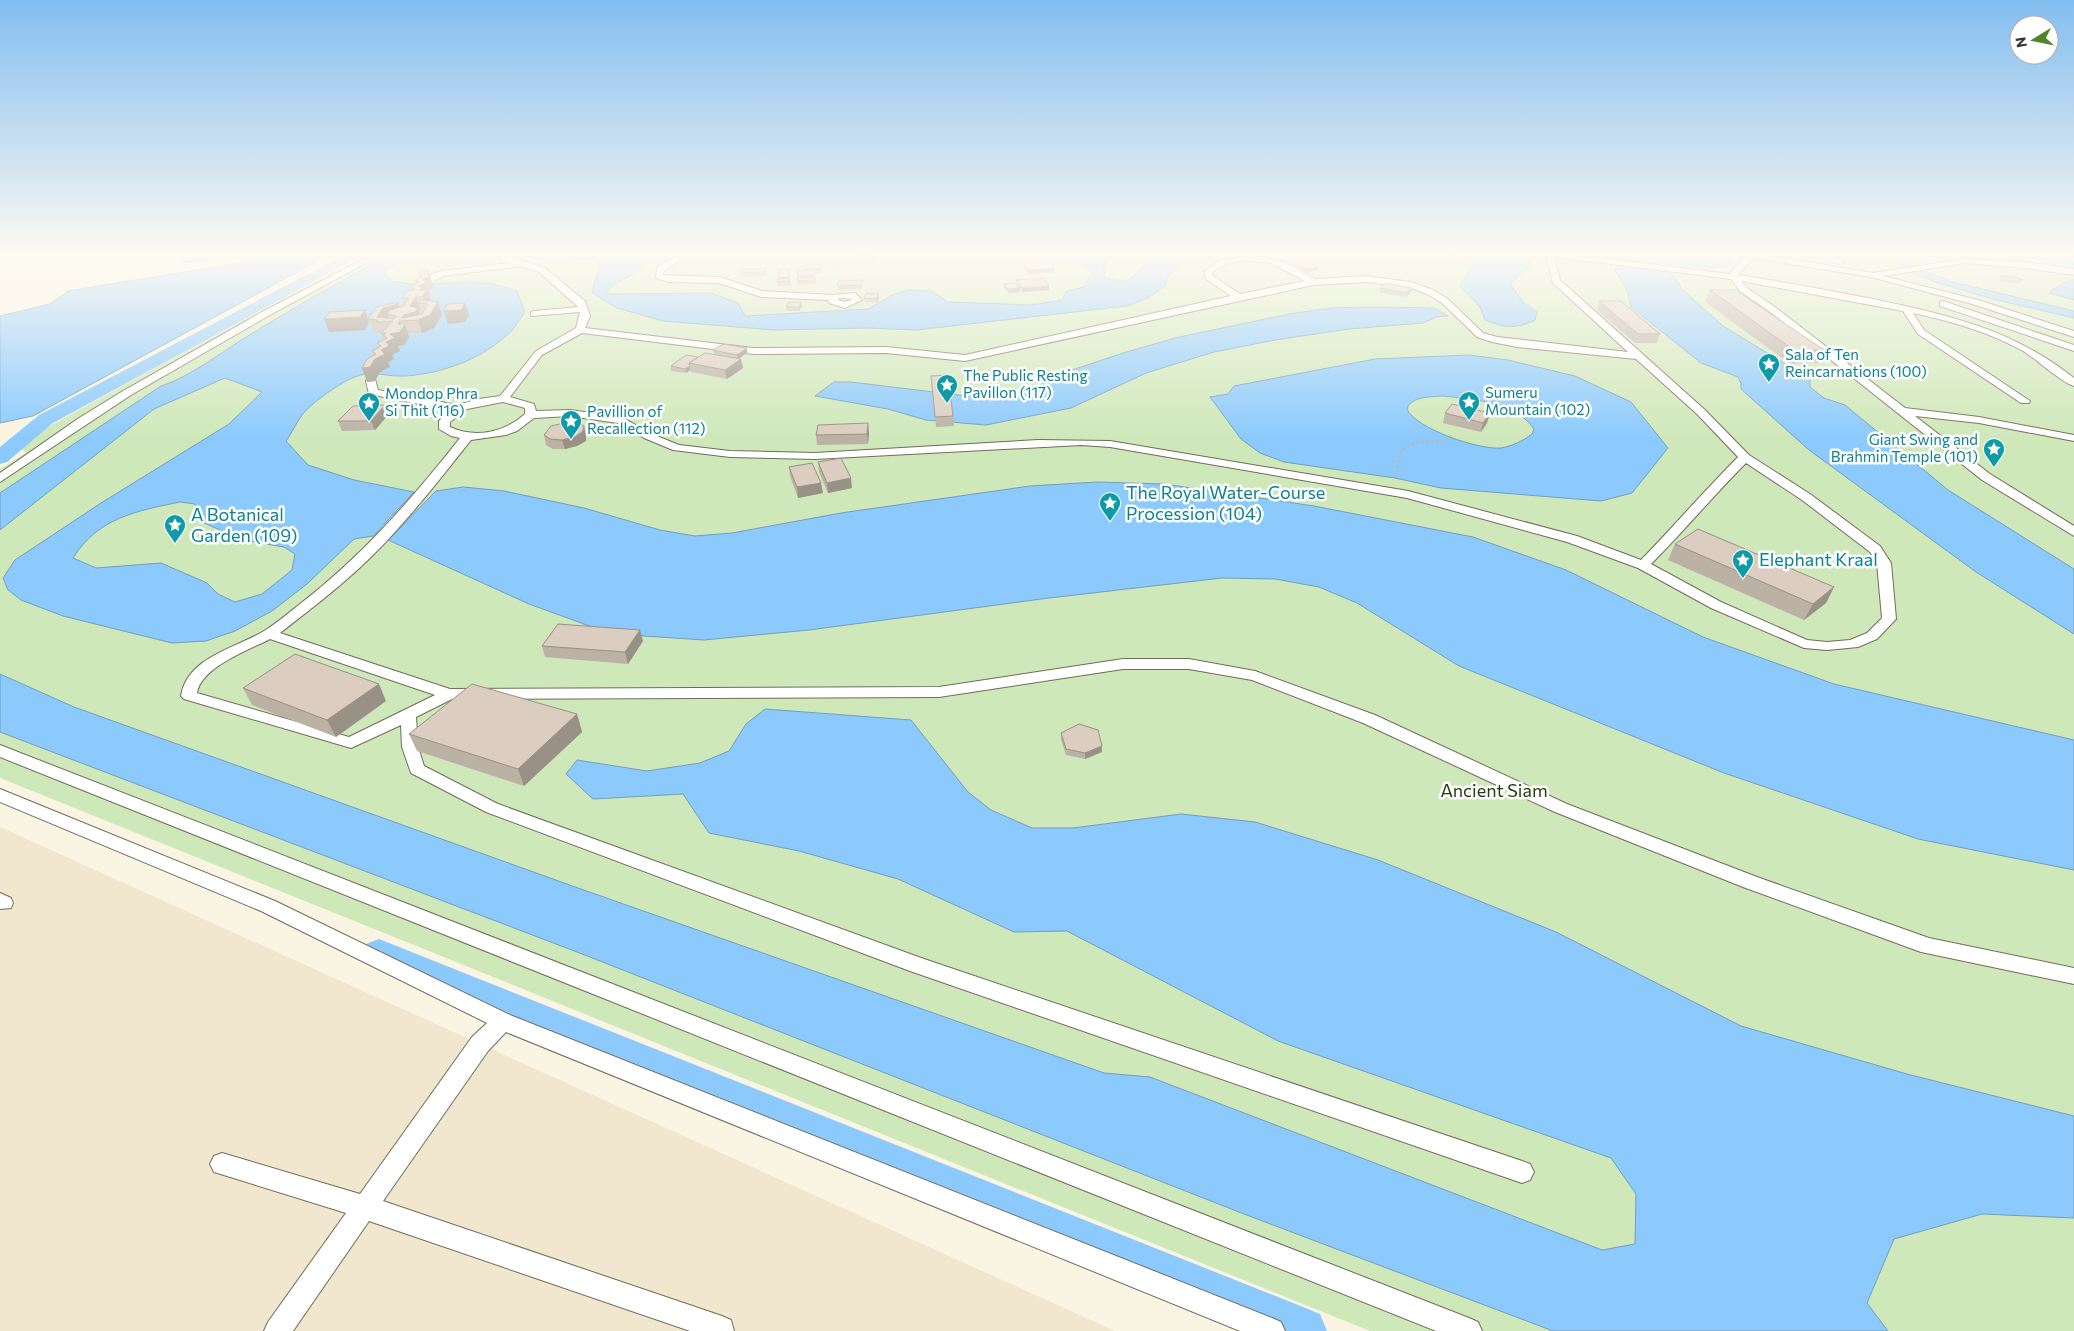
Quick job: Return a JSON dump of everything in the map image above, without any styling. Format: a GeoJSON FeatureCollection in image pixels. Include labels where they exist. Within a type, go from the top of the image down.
{"type":"FeatureCollection","features":[{"type":"Feature","properties":{"kind":"lane"},"geometry":{"type":"LineString","coordinates":[[0,478],[40,452],[83,420],[126,393],[265,314]]}},
{"type":"Feature","properties":{"kind":"lane"},"geometry":{"type":"LineString","coordinates":[[580,330],[585,314]]}},
{"type":"Feature","properties":{"kind":"lane"},"geometry":{"type":"LineString","coordinates":[[503,399],[539,353],[580,330],[754,351],[886,350],[965,358],[1165,314]]}},
{"type":"Feature","properties":{"kind":"lane"},"geometry":{"type":"LineString","coordinates":[[1458,314],[1480,335],[1495,340],[1516,344],[1636,356]]}},
{"type":"Feature","properties":{"kind":"lane"},"geometry":{"type":"LineString","coordinates":[[531,415],[530,406],[521,402],[503,399],[485,401],[459,409],[444,421],[445,429],[452,433],[468,436],[497,433],[511,429],[525,422],[531,415],[570,413],[621,420],[648,436],[677,448],[730,454],[815,456],[1038,443],[1081,442],[1110,444],[1408,495],[1572,539],[1643,565],[1716,605],[1804,644],[1827,646],[1853,644],[1872,636],[1889,619],[1884,563],[1875,550],[1806,497],[1745,457],[1701,412],[1636,356],[1591,314]]}},
{"type":"Feature","properties":{"kind":"lane"},"geometry":{"type":"LineString","coordinates":[[1779,314],[1986,477],[2074,532]]}},
{"type":"Feature","properties":{"kind":"lane"},"geometry":{"type":"LineString","coordinates":[[1909,314],[1921,332],[2025,401]]}},
{"type":"Feature","properties":{"kind":"lane"},"geometry":{"type":"LineString","coordinates":[[1926,314],[1957,322],[2007,339],[2049,362],[2074,383]]}},
{"type":"Feature","properties":{"kind":"lane"},"geometry":{"type":"LineString","coordinates":[[1977,314],[2074,348]]}},
{"type":"Feature","properties":{"kind":"lane"},"geometry":{"type":"LineString","coordinates":[[2012,314],[2074,334]]}},
{"type":"Feature","properties":{"kind":"lane"},"geometry":{"type":"LineString","coordinates":[[371,381],[373,392],[459,409]]}},
{"type":"Feature","properties":{"kind":"lane"},"geometry":{"type":"LineString","coordinates":[[1904,411],[1979,420],[2074,438]]}},
{"type":"Feature","properties":{"kind":"lane"},"geometry":{"type":"LineString","coordinates":[[449,694],[351,743],[344,743],[189,696],[188,690],[192,681],[206,667],[269,634],[333,584],[429,486],[468,436]]}},
{"type":"Feature","properties":{"kind":"lane"},"geometry":{"type":"LineString","coordinates":[[1643,565],[1683,524],[1700,502],[1745,457]]}},
{"type":"Feature","properties":{"kind":"lane"},"geometry":{"type":"LineString","coordinates":[[269,634],[449,694],[939,692],[1123,664],[1189,664],[1208,667],[1255,676],[1369,719],[1561,808],[1750,882],[1909,940],[1928,946],[2074,976]]}},
{"type":"Feature","properties":{"kind":"lane"},"geometry":{"type":"LineString","coordinates":[[408,713],[410,747],[417,768],[492,808],[918,966],[1522,1172]]}},
{"type":"Feature","properties":{"kind":"lane"},"geometry":{"type":"LineString","coordinates":[[0,752],[1469,1331]]}},
{"type":"Feature","properties":{"kind":"lane"},"geometry":{"type":"LineString","coordinates":[[0,795],[268,906],[503,1021],[1272,1331]]}},
{"type":"Feature","properties":{"kind":"lane"},"geometry":{"type":"LineString","coordinates":[[277,1331],[480,1044],[503,1021]]}},
{"type":"Feature","properties":{"kind":"lane"},"geometry":{"type":"LineString","coordinates":[[222,1164],[364,1207],[722,1329]]}},
{"type":"Feature","properties":{"kind":"path"},"geometry":{"type":"LineString","coordinates":[[1395,478],[1400,450],[1417,442],[1445,441],[1451,436]]}},
{"type":"Feature","properties":{"kind":"shaded area"},"geometry":{"type":"Polygon","coordinates":[[[0,827],[1115,1331],[0,1331],[0,827]]]}},
{"type":"Feature","properties":{"kind":"green space","name":"Ancient Siam"},"geometry":{"type":"Polygon","coordinates":[[[254,314],[2074,314],[2074,1331],[1370,1331],[0,778],[0,469],[26,453],[17,444],[254,314]]]}},
{"type":"Feature","properties":{"kind":"water"},"geometry":{"type":"Polygon","coordinates":[[[8,314],[220,314],[33,416],[0,423],[0,316],[8,314]]]}},
{"type":"Feature","properties":{"kind":"water"},"geometry":{"type":"Polygon","coordinates":[[[524,314],[509,334],[472,359],[445,369],[418,375],[361,375],[342,383],[306,410],[286,441],[308,465],[354,480],[414,492],[373,536],[354,539],[307,584],[272,611],[235,631],[206,641],[172,643],[63,616],[21,600],[8,590],[3,578],[15,560],[101,503],[229,424],[262,392],[225,378],[154,409],[0,530],[0,493],[161,386],[194,371],[283,315],[524,314]],[[180,502],[133,513],[106,525],[94,534],[83,544],[73,558],[96,568],[161,563],[207,583],[218,594],[235,602],[262,594],[292,570],[295,554],[284,547],[243,540],[195,519],[195,504],[180,502]]]}},
{"type":"Feature","properties":{"kind":"water"},"geometry":{"type":"Polygon","coordinates":[[[639,314],[744,314],[745,316],[778,314],[1056,314],[916,330],[867,328],[774,330],[663,321],[639,314]]]}},
{"type":"Feature","properties":{"kind":"water"},"geometry":{"type":"Polygon","coordinates":[[[1288,314],[1445,314],[1448,316],[1436,317],[1423,323],[1349,329],[1275,340],[1214,352],[1146,373],[1071,408],[986,425],[926,420],[888,409],[815,396],[834,382],[851,382],[967,396],[1006,394],[1035,389],[1054,376],[1175,338],[1288,314]]]}},
{"type":"Feature","properties":{"kind":"water"},"geometry":{"type":"Polygon","coordinates":[[[1483,314],[1536,314],[1535,320],[1516,326],[1498,325],[1485,320],[1483,314]]]}},
{"type":"Feature","properties":{"kind":"water"},"geometry":{"type":"Polygon","coordinates":[[[1640,314],[1710,314],[1723,326],[1810,379],[1810,387],[1824,398],[1845,405],[1948,490],[2074,569],[2074,634],[1976,572],[1809,450],[1741,389],[1738,377],[1701,363],[1640,314]]]}},
{"type":"Feature","properties":{"kind":"water"},"geometry":{"type":"Polygon","coordinates":[[[2057,314],[2074,314],[2074,318],[2057,314]]]}},
{"type":"Feature","properties":{"kind":"water"},"geometry":{"type":"Polygon","coordinates":[[[1469,355],[1508,360],[1575,376],[1631,402],[1668,448],[1632,493],[1601,501],[1441,488],[1395,478],[1284,462],[1260,453],[1241,439],[1210,397],[1228,394],[1234,386],[1375,359],[1469,355]],[[1443,396],[1417,399],[1407,409],[1422,424],[1435,431],[1478,446],[1501,448],[1509,446],[1525,439],[1532,434],[1534,429],[1526,420],[1505,407],[1493,403],[1443,396]]]}},
{"type":"Feature","properties":{"kind":"water"},"geometry":{"type":"Polygon","coordinates":[[[1097,482],[1164,484],[1314,506],[1473,537],[1566,570],[1703,637],[1834,684],[2074,740],[2074,870],[1918,839],[1724,773],[1459,666],[1357,603],[1319,587],[1275,579],[1222,578],[1049,598],[809,630],[704,640],[644,636],[595,628],[529,604],[388,540],[436,491],[463,487],[504,491],[584,508],[660,530],[695,536],[732,533],[841,513],[1030,486],[1097,482]]]}},
{"type":"Feature","properties":{"kind":"water"},"geometry":{"type":"Polygon","coordinates":[[[0,674],[74,707],[578,888],[1104,1073],[1150,1077],[1602,1250],[1635,1244],[1636,1194],[1611,1158],[1278,1041],[1067,931],[1014,932],[898,879],[799,851],[709,833],[683,794],[593,799],[566,774],[577,760],[647,771],[700,763],[729,751],[746,724],[765,709],[911,720],[968,792],[991,810],[1032,828],[1073,828],[1181,814],[1255,822],[1378,860],[1556,932],[1741,1026],[1907,1074],[2074,1116],[2074,1218],[1982,1214],[1894,1239],[1867,1303],[1888,1331],[1553,1331],[1244,1214],[577,952],[0,732],[0,674]]]}},
{"type":"Feature","properties":{"kind":"building"},"geometry":{"type":"Polygon","coordinates":[[[328,314],[362,314],[360,317],[324,319],[328,314]]]}},
{"type":"Feature","properties":{"kind":"building"},"geometry":{"type":"Polygon","coordinates":[[[372,314],[379,314],[377,317],[394,319],[396,316],[388,314],[407,314],[402,318],[431,314],[418,320],[400,321],[398,324],[405,324],[400,332],[390,334],[395,338],[386,342],[389,346],[381,350],[385,354],[375,359],[370,367],[362,368],[367,359],[376,354],[372,351],[381,346],[377,343],[387,338],[383,335],[386,333],[381,333],[393,321],[376,322],[378,320],[368,319],[372,314]]]}},
{"type":"Feature","properties":{"kind":"building"},"geometry":{"type":"Polygon","coordinates":[[[1614,314],[1636,314],[1660,334],[1638,334],[1614,314]]]}},
{"type":"Feature","properties":{"kind":"building"},"geometry":{"type":"Polygon","coordinates":[[[1744,314],[1771,314],[1824,350],[1795,351],[1744,314]]]}},
{"type":"Feature","properties":{"kind":"building"},"geometry":{"type":"Polygon","coordinates":[[[723,344],[747,348],[737,355],[713,350],[723,344]]]}},
{"type":"Feature","properties":{"kind":"building"},"geometry":{"type":"Polygon","coordinates":[[[705,353],[741,359],[725,370],[689,363],[705,353]]]}},
{"type":"Feature","properties":{"kind":"building"},"geometry":{"type":"Polygon","coordinates":[[[686,355],[698,357],[689,363],[690,366],[685,369],[671,366],[686,355]]]}},
{"type":"Feature","properties":{"kind":"building"},"geometry":{"type":"Polygon","coordinates":[[[948,375],[953,416],[935,417],[931,376],[948,375]]]}},
{"type":"Feature","properties":{"kind":"building"},"geometry":{"type":"Polygon","coordinates":[[[1452,404],[1490,413],[1483,423],[1445,413],[1452,404]]]}},
{"type":"Feature","properties":{"kind":"building"},"geometry":{"type":"Polygon","coordinates":[[[385,405],[371,421],[338,421],[353,406],[385,405]]]}},
{"type":"Feature","properties":{"kind":"building"},"geometry":{"type":"Polygon","coordinates":[[[564,423],[581,424],[584,426],[583,431],[575,437],[562,440],[550,439],[544,435],[551,426],[564,423]]]}},
{"type":"Feature","properties":{"kind":"building"},"geometry":{"type":"Polygon","coordinates":[[[868,423],[867,434],[816,435],[818,425],[868,423]]]}},
{"type":"Feature","properties":{"kind":"building"},"geometry":{"type":"Polygon","coordinates":[[[841,458],[851,478],[827,483],[818,462],[841,458]]]}},
{"type":"Feature","properties":{"kind":"building"},"geometry":{"type":"Polygon","coordinates":[[[812,463],[821,483],[797,487],[789,467],[812,463]]]}},
{"type":"Feature","properties":{"kind":"building"},"geometry":{"type":"Polygon","coordinates":[[[1698,529],[1834,587],[1813,604],[1675,544],[1698,529]]]}},
{"type":"Feature","properties":{"kind":"building"},"geometry":{"type":"Polygon","coordinates":[[[558,624],[640,630],[625,652],[542,646],[558,624]]]}},
{"type":"Feature","properties":{"kind":"building"},"geometry":{"type":"Polygon","coordinates":[[[295,654],[379,684],[327,720],[243,688],[295,654]]]}},
{"type":"Feature","properties":{"kind":"building"},"geometry":{"type":"Polygon","coordinates":[[[472,684],[577,714],[518,769],[409,734],[472,684]]]}},
{"type":"Feature","properties":{"kind":"building"},"geometry":{"type":"Polygon","coordinates":[[[1079,724],[1098,730],[1102,746],[1085,753],[1066,749],[1061,733],[1079,724]]]}},
{"type":"Feature","properties":{"kind":"waterway"},"geometry":{"type":"LineString","coordinates":[[0,458],[46,419],[244,314]]}},
{"type":"Feature","properties":{"kind":"waterway"},"geometry":{"type":"LineString","coordinates":[[379,954],[1303,1331]]}},
{"type":"Feature","properties":{"kind":"place","name":"Sala of Ten Reincarnations (100)"},"geometry":{"type":"Point","coordinates":[1769,383]}},
{"type":"Feature","properties":{"kind":"place","name":"The Public Resting Pavillon (117)"},"geometry":{"type":"Point","coordinates":[947,404]}},
{"type":"Feature","properties":{"kind":"place","name":"Sumeru Mountain (102)"},"geometry":{"type":"Point","coordinates":[1469,421]}},
{"type":"Feature","properties":{"kind":"place","name":"Mondop Phra Si Thit (116)"},"geometry":{"type":"Point","coordinates":[369,422]}},
{"type":"Feature","properties":{"kind":"place","name":"Pavillion of Recallection (112)"},"geometry":{"type":"Point","coordinates":[571,440]}},
{"type":"Feature","properties":{"kind":"place","name":"Giant Swing and Brahmin Temple (101)"},"geometry":{"type":"Point","coordinates":[1994,468]}},
{"type":"Feature","properties":{"kind":"place","name":"The Royal Water-Course Procession (104)"},"geometry":{"type":"Point","coordinates":[1110,522]}},
{"type":"Feature","properties":{"kind":"place","name":"A Botanical Garden (109)"},"geometry":{"type":"Point","coordinates":[175,544]}},
{"type":"Feature","properties":{"kind":"place","name":"Elephant Kraal"},"geometry":{"type":"Point","coordinates":[1743,579]}}]}
